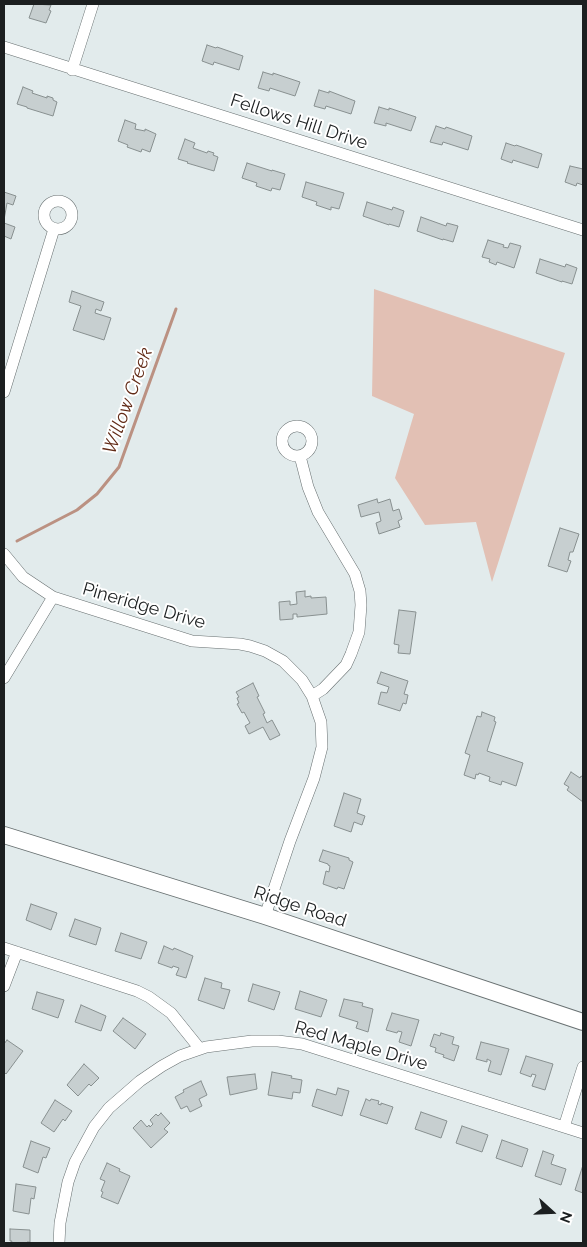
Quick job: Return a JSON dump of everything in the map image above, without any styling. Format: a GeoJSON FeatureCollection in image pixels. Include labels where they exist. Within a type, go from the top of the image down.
{"type":"FeatureCollection","features":[{"type":"Feature","properties":{"kind":"street"},"geometry":{"type":"LineString","coordinates":[[72,70],[93,4]]}},
{"type":"Feature","properties":{"kind":"street","name":"Fellows Hill Drive"},"geometry":{"type":"LineString","coordinates":[[4,47],[583,230]]}},
{"type":"Feature","properties":{"kind":"street"},"geometry":{"type":"LineString","coordinates":[[4,392],[54,229]]}},
{"type":"Feature","properties":{"kind":"street"},"geometry":{"type":"LineString","coordinates":[[300,456],[308,487],[318,512],[354,574],[360,591],[361,604],[359,632],[346,665],[323,689],[312,696]]}},
{"type":"Feature","properties":{"kind":"street","name":"Pineridge Drive"},"geometry":{"type":"LineString","coordinates":[[4,554],[23,577],[53,597],[192,642],[240,644],[265,651],[291,668],[302,680],[312,696],[321,722],[320,755],[314,778],[290,841],[265,916]]}},
{"type":"Feature","properties":{"kind":"street"},"geometry":{"type":"LineString","coordinates":[[4,678],[53,597]]}},
{"type":"Feature","properties":{"kind":"street","name":"Ridge Road"},"geometry":{"type":"LineString","coordinates":[[4,835],[265,916],[583,1022]]}},
{"type":"Feature","properties":{"kind":"street"},"geometry":{"type":"LineString","coordinates":[[4,948],[137,991],[150,997],[172,1013],[200,1049]]}},
{"type":"Feature","properties":{"kind":"street"},"geometry":{"type":"LineString","coordinates":[[4,986],[17,952]]}},
{"type":"Feature","properties":{"kind":"street","name":"Red Maple Drive"},"geometry":{"type":"LineString","coordinates":[[59,1243],[61,1216],[68,1182],[75,1162],[94,1127],[114,1104],[140,1080],[180,1056],[200,1049],[232,1042],[278,1041],[302,1044],[583,1133]]}},
{"type":"Feature","properties":{"kind":"street"},"geometry":{"type":"LineString","coordinates":[[564,1127],[583,1067]]}},
{"type":"Feature","properties":{"kind":"shaded area"},"geometry":{"type":"Polygon","coordinates":[[[374,289],[565,353],[492,582],[476,522],[425,525],[395,478],[414,414],[372,396],[374,289]]]}},
{"type":"Feature","properties":{"kind":"building"},"geometry":{"type":"Polygon","coordinates":[[[34,4],[51,5],[49,10],[51,11],[46,23],[29,18],[34,4]]]}},
{"type":"Feature","properties":{"kind":"building"},"geometry":{"type":"Polygon","coordinates":[[[207,45],[243,56],[239,70],[214,62],[213,65],[202,61],[207,45]]]}},
{"type":"Feature","properties":{"kind":"building"},"geometry":{"type":"Polygon","coordinates":[[[263,72],[273,75],[273,73],[300,82],[295,96],[270,88],[269,91],[258,88],[263,72]]]}},
{"type":"Feature","properties":{"kind":"building"},"geometry":{"type":"Polygon","coordinates":[[[23,87],[33,91],[32,93],[53,98],[57,102],[53,116],[17,104],[23,87]]]}},
{"type":"Feature","properties":{"kind":"building"},"geometry":{"type":"Polygon","coordinates":[[[319,90],[329,93],[329,91],[355,101],[351,114],[326,106],[325,109],[314,106],[319,90]]]}},
{"type":"Feature","properties":{"kind":"building"},"geometry":{"type":"Polygon","coordinates":[[[379,107],[389,110],[389,108],[416,117],[411,131],[386,123],[386,126],[374,123],[379,107]]]}},
{"type":"Feature","properties":{"kind":"building"},"geometry":{"type":"Polygon","coordinates":[[[125,120],[136,124],[135,129],[145,131],[145,129],[156,134],[150,152],[142,149],[141,152],[127,147],[128,145],[118,141],[125,120]]]}},
{"type":"Feature","properties":{"kind":"building"},"geometry":{"type":"Polygon","coordinates":[[[436,126],[445,129],[446,127],[472,136],[468,150],[443,142],[442,145],[430,142],[436,126]]]}},
{"type":"Feature","properties":{"kind":"building"},"geometry":{"type":"Polygon","coordinates":[[[185,139],[195,143],[193,148],[207,153],[208,151],[214,153],[213,155],[218,157],[214,171],[178,159],[185,139]]]}},
{"type":"Feature","properties":{"kind":"building"},"geometry":{"type":"Polygon","coordinates":[[[506,143],[542,154],[538,168],[513,160],[512,163],[501,159],[506,143]]]}},
{"type":"Feature","properties":{"kind":"building"},"geometry":{"type":"Polygon","coordinates":[[[247,163],[285,174],[280,190],[272,188],[271,191],[256,186],[257,183],[242,178],[247,163]]]}},
{"type":"Feature","properties":{"kind":"building"},"geometry":{"type":"Polygon","coordinates":[[[570,166],[583,169],[583,185],[577,183],[576,186],[565,182],[570,166]]]}},
{"type":"Feature","properties":{"kind":"building"},"geometry":{"type":"Polygon","coordinates":[[[306,182],[344,193],[339,209],[331,207],[331,210],[316,205],[317,202],[302,197],[306,182]]]}},
{"type":"Feature","properties":{"kind":"building"},"geometry":{"type":"Polygon","coordinates":[[[4,192],[16,196],[13,205],[7,203],[4,220],[4,192]]]}},
{"type":"Feature","properties":{"kind":"building"},"geometry":{"type":"Polygon","coordinates":[[[367,202],[392,210],[393,207],[404,211],[399,227],[363,216],[367,202]]]}},
{"type":"Feature","properties":{"kind":"building"},"geometry":{"type":"Polygon","coordinates":[[[421,217],[446,226],[447,223],[458,226],[453,242],[417,231],[421,217]]]}},
{"type":"Feature","properties":{"kind":"building"},"geometry":{"type":"Polygon","coordinates":[[[4,223],[15,227],[11,239],[4,236],[4,223]]]}},
{"type":"Feature","properties":{"kind":"building"},"geometry":{"type":"Polygon","coordinates":[[[488,240],[508,248],[510,243],[521,246],[514,268],[497,262],[496,265],[489,262],[490,259],[482,257],[488,240]]]}},
{"type":"Feature","properties":{"kind":"building"},"geometry":{"type":"Polygon","coordinates":[[[540,259],[565,267],[566,264],[577,268],[572,284],[536,273],[540,259]]]}},
{"type":"Feature","properties":{"kind":"building"},"geometry":{"type":"Polygon","coordinates":[[[72,291],[104,302],[101,311],[96,309],[95,313],[111,318],[104,340],[73,330],[81,306],[69,302],[72,291]]]}},
{"type":"Feature","properties":{"kind":"building"},"geometry":{"type":"Polygon","coordinates":[[[377,499],[378,503],[390,499],[393,511],[399,509],[402,519],[398,521],[400,527],[379,534],[376,523],[381,521],[379,512],[361,517],[358,505],[377,499]]]}},
{"type":"Feature","properties":{"kind":"building"},"geometry":{"type":"Polygon","coordinates":[[[560,528],[579,534],[573,552],[570,552],[568,560],[571,561],[567,572],[548,566],[560,528]]]}},
{"type":"Feature","properties":{"kind":"building"},"geometry":{"type":"Polygon","coordinates":[[[305,591],[305,597],[326,597],[327,614],[297,617],[297,614],[293,614],[293,619],[280,620],[279,602],[290,601],[290,605],[297,604],[296,592],[305,591]]]}},
{"type":"Feature","properties":{"kind":"building"},"geometry":{"type":"Polygon","coordinates":[[[399,610],[416,612],[410,654],[398,653],[399,645],[394,644],[399,610]]]}},
{"type":"Feature","properties":{"kind":"building"},"geometry":{"type":"Polygon","coordinates":[[[381,672],[408,681],[404,694],[408,695],[406,704],[403,703],[400,711],[378,704],[381,692],[387,693],[389,687],[377,683],[381,672]]]}},
{"type":"Feature","properties":{"kind":"building"},"geometry":{"type":"Polygon","coordinates":[[[253,683],[267,723],[272,720],[280,735],[270,740],[263,727],[249,734],[245,726],[250,723],[237,704],[239,703],[237,698],[239,697],[236,692],[253,683]]]}},
{"type":"Feature","properties":{"kind":"building"},"geometry":{"type":"Polygon","coordinates":[[[482,712],[495,717],[494,721],[496,722],[487,751],[523,763],[516,786],[502,781],[501,785],[489,781],[490,777],[479,773],[478,775],[476,774],[475,779],[464,775],[470,755],[465,753],[477,716],[481,717],[482,712]]]}},
{"type":"Feature","properties":{"kind":"building"},"geometry":{"type":"Polygon","coordinates":[[[571,772],[580,778],[581,776],[583,777],[583,802],[567,790],[569,787],[564,784],[571,772]]]}},
{"type":"Feature","properties":{"kind":"building"},"geometry":{"type":"Polygon","coordinates":[[[344,793],[361,799],[357,813],[365,816],[362,825],[354,822],[351,832],[334,826],[344,793]]]}},
{"type":"Feature","properties":{"kind":"building"},"geometry":{"type":"Polygon","coordinates":[[[323,850],[349,858],[353,862],[344,889],[338,887],[337,889],[323,884],[326,871],[329,872],[330,866],[319,861],[323,850]]]}},
{"type":"Feature","properties":{"kind":"building"},"geometry":{"type":"Polygon","coordinates":[[[31,904],[57,913],[51,930],[26,920],[31,904]]]}},
{"type":"Feature","properties":{"kind":"building"},"geometry":{"type":"Polygon","coordinates":[[[75,919],[101,928],[96,945],[69,936],[75,919]]]}},
{"type":"Feature","properties":{"kind":"building"},"geometry":{"type":"Polygon","coordinates":[[[121,933],[147,942],[141,959],[115,951],[121,933]]]}},
{"type":"Feature","properties":{"kind":"building"},"geometry":{"type":"Polygon","coordinates":[[[164,946],[193,956],[186,978],[176,975],[179,968],[173,966],[172,968],[158,963],[164,946]]]}},
{"type":"Feature","properties":{"kind":"building"},"geometry":{"type":"Polygon","coordinates":[[[205,978],[222,983],[221,988],[230,990],[224,1009],[198,1000],[205,978]]]}},
{"type":"Feature","properties":{"kind":"building"},"geometry":{"type":"Polygon","coordinates":[[[253,984],[280,992],[274,1010],[248,1001],[253,984]]]}},
{"type":"Feature","properties":{"kind":"building"},"geometry":{"type":"Polygon","coordinates":[[[300,991],[327,1000],[321,1017],[295,1009],[300,991]]]}},
{"type":"Feature","properties":{"kind":"building"},"geometry":{"type":"Polygon","coordinates":[[[37,992],[64,1000],[58,1018],[32,1009],[37,992]]]}},
{"type":"Feature","properties":{"kind":"building"},"geometry":{"type":"Polygon","coordinates":[[[344,999],[363,1003],[362,1006],[373,1009],[368,1032],[356,1028],[358,1022],[339,1016],[344,999]]]}},
{"type":"Feature","properties":{"kind":"building"},"geometry":{"type":"Polygon","coordinates":[[[81,1005],[106,1016],[101,1031],[75,1022],[81,1005]]]}},
{"type":"Feature","properties":{"kind":"building"},"geometry":{"type":"Polygon","coordinates":[[[392,1013],[419,1020],[411,1046],[399,1042],[402,1032],[398,1031],[397,1033],[386,1030],[392,1013]]]}},
{"type":"Feature","properties":{"kind":"building"},"geometry":{"type":"Polygon","coordinates":[[[123,1018],[146,1034],[135,1049],[113,1031],[123,1018]]]}},
{"type":"Feature","properties":{"kind":"building"},"geometry":{"type":"Polygon","coordinates":[[[441,1033],[454,1037],[452,1044],[459,1046],[454,1061],[435,1052],[436,1048],[430,1046],[434,1034],[440,1036],[441,1033]]]}},
{"type":"Feature","properties":{"kind":"building"},"geometry":{"type":"Polygon","coordinates":[[[7,1040],[23,1051],[6,1074],[4,1072],[4,1044],[7,1040]]]}},
{"type":"Feature","properties":{"kind":"building"},"geometry":{"type":"Polygon","coordinates":[[[481,1042],[509,1049],[501,1075],[488,1071],[491,1061],[487,1059],[487,1062],[476,1059],[481,1042]]]}},
{"type":"Feature","properties":{"kind":"building"},"geometry":{"type":"Polygon","coordinates":[[[526,1056],[553,1064],[545,1090],[532,1086],[536,1075],[532,1074],[531,1077],[520,1073],[526,1056]]]}},
{"type":"Feature","properties":{"kind":"building"},"geometry":{"type":"Polygon","coordinates":[[[84,1064],[99,1078],[91,1086],[89,1084],[78,1096],[67,1085],[84,1064]]]}},
{"type":"Feature","properties":{"kind":"building"},"geometry":{"type":"Polygon","coordinates":[[[272,1072],[302,1080],[300,1093],[293,1092],[292,1099],[268,1095],[272,1072]]]}},
{"type":"Feature","properties":{"kind":"building"},"geometry":{"type":"Polygon","coordinates":[[[255,1074],[257,1089],[230,1095],[227,1077],[255,1074]]]}},
{"type":"Feature","properties":{"kind":"building"},"geometry":{"type":"Polygon","coordinates":[[[201,1081],[207,1095],[199,1099],[202,1106],[190,1112],[187,1106],[181,1109],[175,1097],[184,1092],[183,1090],[201,1081]]]}},
{"type":"Feature","properties":{"kind":"building"},"geometry":{"type":"Polygon","coordinates":[[[338,1088],[349,1091],[342,1116],[312,1106],[317,1089],[336,1095],[338,1088]]]}},
{"type":"Feature","properties":{"kind":"building"},"geometry":{"type":"Polygon","coordinates":[[[366,1099],[379,1101],[378,1104],[381,1105],[381,1103],[393,1107],[387,1124],[360,1115],[366,1099]]]}},
{"type":"Feature","properties":{"kind":"building"},"geometry":{"type":"Polygon","coordinates":[[[55,1100],[72,1111],[65,1121],[63,1119],[54,1132],[41,1123],[55,1100]]]}},
{"type":"Feature","properties":{"kind":"building"},"geometry":{"type":"Polygon","coordinates":[[[421,1112],[447,1121],[441,1138],[415,1129],[421,1112]]]}},
{"type":"Feature","properties":{"kind":"building"},"geometry":{"type":"Polygon","coordinates":[[[161,1113],[170,1123],[164,1129],[168,1132],[151,1148],[133,1128],[141,1120],[147,1127],[149,1125],[150,1127],[153,1124],[150,1120],[156,1114],[158,1116],[161,1113]]]}},
{"type":"Feature","properties":{"kind":"building"},"geometry":{"type":"Polygon","coordinates":[[[462,1126],[488,1135],[482,1152],[456,1143],[462,1126]]]}},
{"type":"Feature","properties":{"kind":"building"},"geometry":{"type":"Polygon","coordinates":[[[502,1140],[528,1149],[522,1167],[496,1158],[502,1140]]]}},
{"type":"Feature","properties":{"kind":"building"},"geometry":{"type":"Polygon","coordinates":[[[31,1141],[50,1148],[46,1158],[43,1157],[38,1173],[23,1167],[31,1141]]]}},
{"type":"Feature","properties":{"kind":"building"},"geometry":{"type":"Polygon","coordinates":[[[543,1151],[554,1155],[551,1164],[566,1169],[561,1185],[535,1176],[543,1151]]]}},
{"type":"Feature","properties":{"kind":"building"},"geometry":{"type":"Polygon","coordinates":[[[107,1163],[130,1176],[118,1204],[101,1197],[105,1181],[100,1179],[107,1163]]]}},
{"type":"Feature","properties":{"kind":"building"},"geometry":{"type":"Polygon","coordinates":[[[583,1165],[583,1193],[575,1190],[583,1165]]]}},
{"type":"Feature","properties":{"kind":"building"},"geometry":{"type":"Polygon","coordinates":[[[16,1184],[36,1187],[34,1199],[31,1198],[29,1214],[13,1211],[16,1184]]]}},
{"type":"Feature","properties":{"kind":"building"},"geometry":{"type":"Polygon","coordinates":[[[10,1229],[30,1230],[30,1242],[11,1243],[10,1229]]]}},
{"type":"Feature","properties":{"kind":"waterway","name":"Willow Creek"},"geometry":{"type":"LineString","coordinates":[[17,541],[77,510],[97,494],[119,467],[176,309]]}}]}
